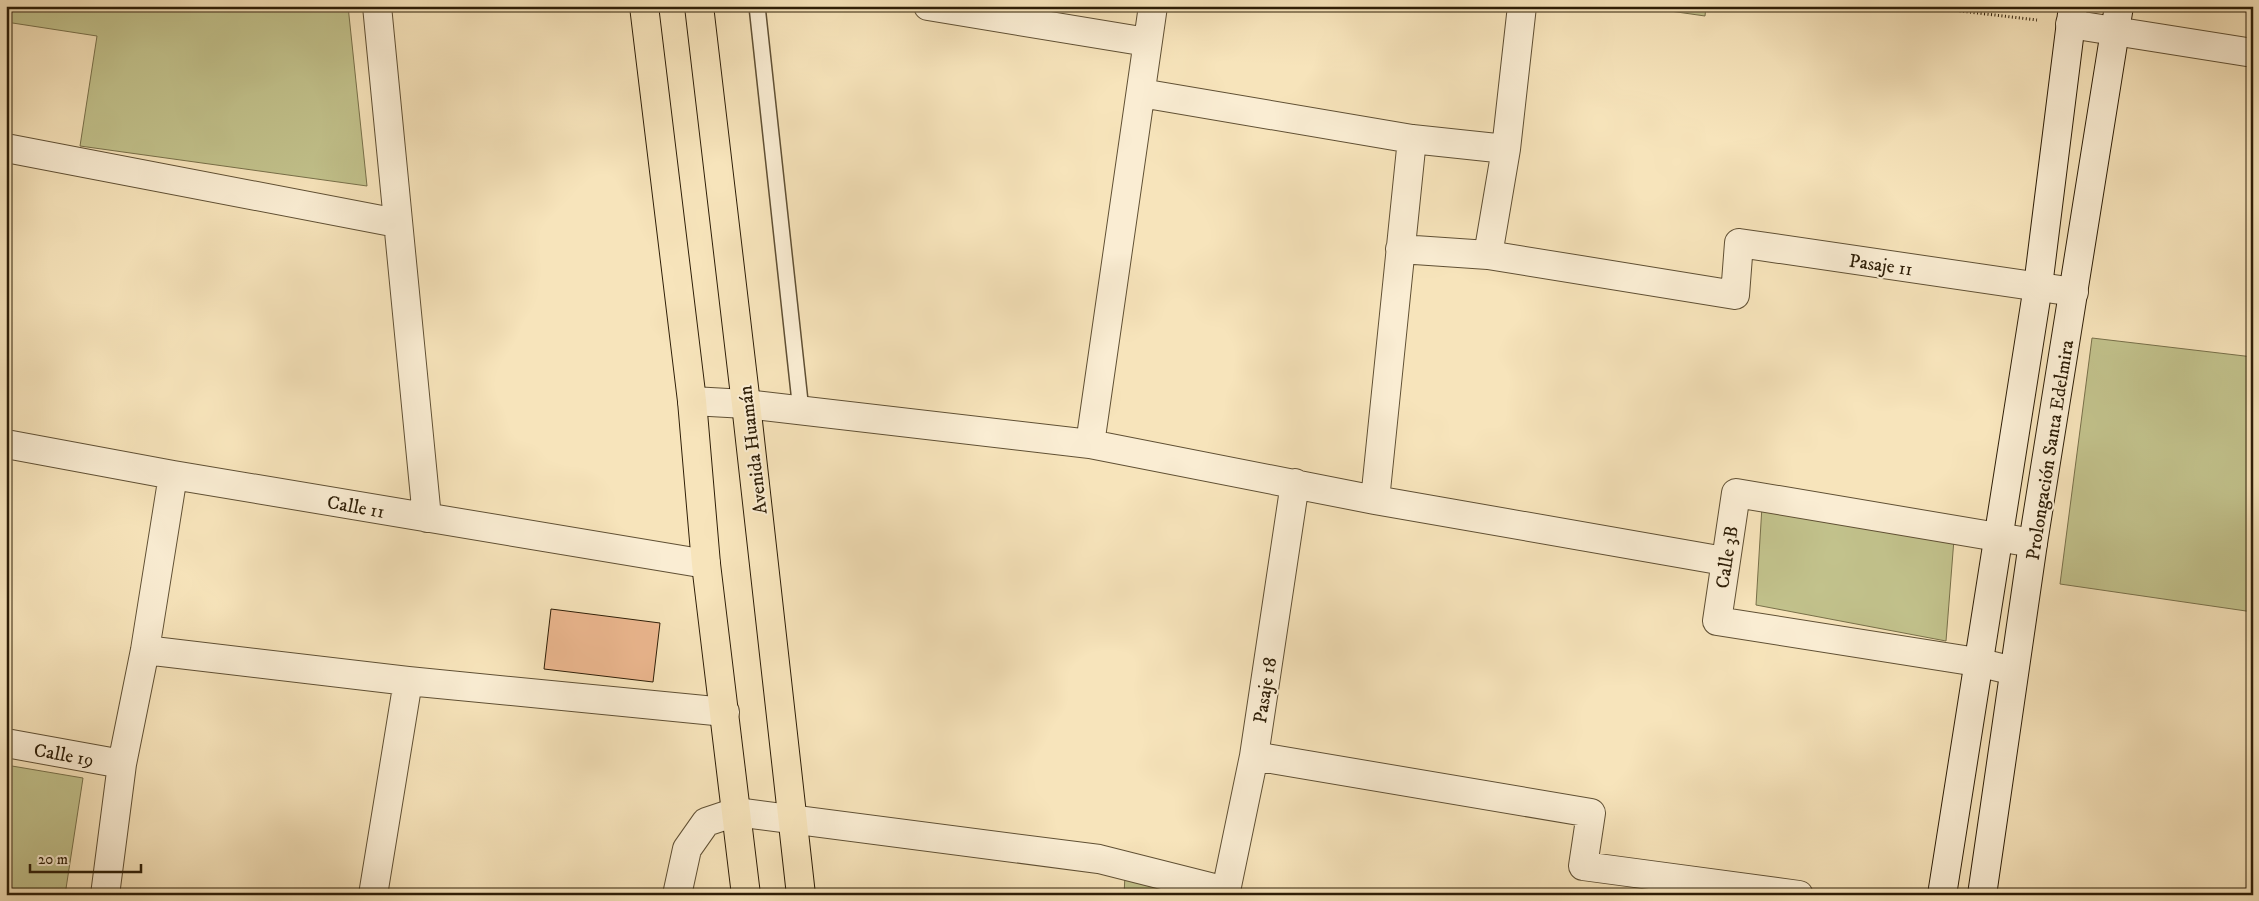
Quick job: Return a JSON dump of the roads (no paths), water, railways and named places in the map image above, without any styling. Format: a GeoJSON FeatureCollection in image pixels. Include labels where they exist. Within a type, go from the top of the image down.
{"type":"FeatureCollection","features":[{"type":"Feature","properties":{"kind":"main road"},"geometry":{"type":"LineString","coordinates":[[644,6],[692,401],[706,564],[746,895]]}},
{"type":"Feature","properties":{"kind":"main road","name":"Avenida Huamán"},"geometry":{"type":"LineString","coordinates":[[699,6],[794,820],[801,895]]}},
{"type":"Feature","properties":{"kind":"street"},"geometry":{"type":"LineString","coordinates":[[377,6],[427,518]]}},
{"type":"Feature","properties":{"kind":"street"},"geometry":{"type":"LineString","coordinates":[[928,6],[1147,42]]}},
{"type":"Feature","properties":{"kind":"street"},"geometry":{"type":"LineString","coordinates":[[1090,444],[1153,6]]}},
{"type":"Feature","properties":{"kind":"street"},"geometry":{"type":"LineString","coordinates":[[1400,249],[1488,255],[1506,149],[1522,6]]}},
{"type":"Feature","properties":{"kind":"street"},"geometry":{"type":"LineString","coordinates":[[2071,15],[2117,19],[2253,53]]}},
{"type":"Feature","properties":{"kind":"street","name":"Prolongación Santa Edelmira"},"geometry":{"type":"LineString","coordinates":[[1942,895],[2038,286],[2071,15]]}},
{"type":"Feature","properties":{"kind":"street","name":"Prolongación Santa Edelmira"},"geometry":{"type":"LineString","coordinates":[[1982,895],[2033,543],[2117,19]]}},
{"type":"Feature","properties":{"kind":"street"},"geometry":{"type":"LineString","coordinates":[[1141,93],[1412,139],[1506,149]]}},
{"type":"Feature","properties":{"kind":"street"},"geometry":{"type":"LineString","coordinates":[[1375,500],[1412,139]]}},
{"type":"Feature","properties":{"kind":"street"},"geometry":{"type":"LineString","coordinates":[[6,148],[397,223]]}},
{"type":"Feature","properties":{"kind":"street","name":"Pasaje 11"},"geometry":{"type":"LineString","coordinates":[[1488,255],[1735,295],[1740,243],[2074,292]]}},
{"type":"Feature","properties":{"kind":"street"},"geometry":{"type":"LineString","coordinates":[[692,401],[746,404],[1090,444],[1375,500],[1724,561]]}},
{"type":"Feature","properties":{"kind":"street","name":"Calle 11"},"geometry":{"type":"LineString","coordinates":[[6,444],[173,475],[706,564]]}},
{"type":"Feature","properties":{"kind":"street"},"geometry":{"type":"LineString","coordinates":[[105,895],[122,764],[145,650],[173,475]]}},
{"type":"Feature","properties":{"kind":"street","name":"Pasaje 18"},"geometry":{"type":"LineString","coordinates":[[1227,893],[1254,756],[1295,483]]}},
{"type":"Feature","properties":{"kind":"street","name":"Calle 3B"},"geometry":{"type":"LineString","coordinates":[[2014,671],[1978,662],[1717,621],[1724,561],[1736,494],[2033,543]]}},
{"type":"Feature","properties":{"kind":"street"},"geometry":{"type":"LineString","coordinates":[[145,650],[408,681],[725,712]]}},
{"type":"Feature","properties":{"kind":"street"},"geometry":{"type":"LineString","coordinates":[[373,895],[408,681]]}},
{"type":"Feature","properties":{"kind":"street","name":"Calle 19"},"geometry":{"type":"LineString","coordinates":[[6,743],[122,764]]}},
{"type":"Feature","properties":{"kind":"street"},"geometry":{"type":"LineString","coordinates":[[1254,756],[1591,813],[1583,866],[1799,895]]}},
{"type":"Feature","properties":{"kind":"street"},"geometry":{"type":"LineString","coordinates":[[677,895],[687,849],[706,822],[736,812],[1099,859],[1227,893]]}},
{"type":"Feature","properties":{"kind":"lane"},"geometry":{"type":"LineString","coordinates":[[757,6],[801,411]]}}]}
